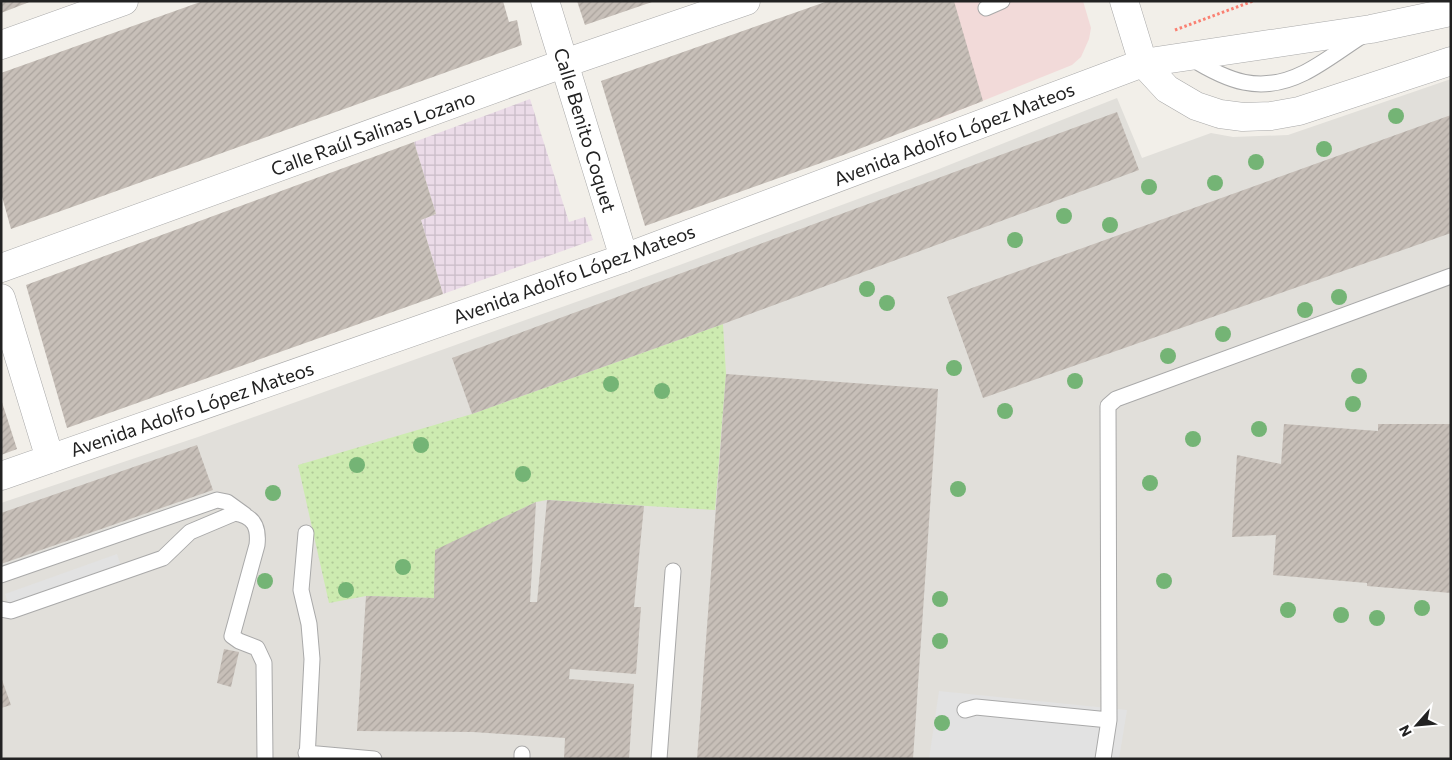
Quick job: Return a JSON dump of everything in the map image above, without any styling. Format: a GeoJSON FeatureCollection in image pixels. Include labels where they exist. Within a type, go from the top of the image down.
{"type":"FeatureCollection","features":[{"type":"Feature","properties":{"kind":"street"},"geometry":{"type":"LineString","coordinates":[[1,45],[124,1]]}},
{"type":"Feature","properties":{"kind":"street","name":"Calle Benito Coquet"},"geometry":{"type":"LineString","coordinates":[[545,1],[624,258]]}},
{"type":"Feature","properties":{"kind":"street","name":"Calle Raúl Salinas Lozano"},"geometry":{"type":"LineString","coordinates":[[1,268],[565,63],[746,1]]}},
{"type":"Feature","properties":{"kind":"street"},"geometry":{"type":"LineString","coordinates":[[1124,1],[1140,54],[1167,89],[1196,106],[1220,114],[1243,117],[1299,112],[1451,61]]}},
{"type":"Feature","properties":{"kind":"street","name":"Avenida Adolfo López Mateos"},"geometry":{"type":"LineString","coordinates":[[1,476],[624,258],[1140,54],[1189,57],[1372,30],[1451,12]]}},
{"type":"Feature","properties":{"kind":"street"},"geometry":{"type":"LineString","coordinates":[[1,298],[50,459]]}},
{"type":"Feature","properties":{"kind":"lane"},"geometry":{"type":"LineString","coordinates":[[986,8],[1002,1]]}},
{"type":"Feature","properties":{"kind":"lane"},"geometry":{"type":"LineString","coordinates":[[1189,57],[1220,75],[1243,83],[1269,84],[1303,74],[1372,30]]}},
{"type":"Feature","properties":{"kind":"lane"},"geometry":{"type":"LineString","coordinates":[[1103,759],[1109,720],[1108,406],[1116,399],[1451,276]]}},
{"type":"Feature","properties":{"kind":"lane"},"geometry":{"type":"LineString","coordinates":[[1,575],[217,500],[227,502],[235,507],[248,517],[258,533],[257,545],[232,636],[257,648],[264,663],[265,759]]}},
{"type":"Feature","properties":{"kind":"lane"},"geometry":{"type":"LineString","coordinates":[[1,609],[11,611],[163,558],[190,532],[234,513],[248,517]]}},
{"type":"Feature","properties":{"kind":"lane"},"geometry":{"type":"LineString","coordinates":[[306,533],[301,590],[309,624],[312,659],[306,756],[374,759]]}},
{"type":"Feature","properties":{"kind":"lane"},"geometry":{"type":"LineString","coordinates":[[659,759],[673,570]]}},
{"type":"Feature","properties":{"kind":"lane"},"geometry":{"type":"LineString","coordinates":[[966,710],[976,707],[1109,720]]}},
{"type":"Feature","properties":{"kind":"path"},"geometry":{"type":"LineString","coordinates":[[1140,54],[1253,1]]}},
{"type":"Feature","properties":{"kind":"shaded area"},"geometry":{"type":"Polygon","coordinates":[[[896,1],[1083,1],[1091,28],[1089,39],[1081,57],[1072,65],[930,122],[896,1]]]}},
{"type":"Feature","properties":{"kind":"shaded area"},"geometry":{"type":"Polygon","coordinates":[[[1451,79],[1451,759],[1,759],[1,503],[198,437],[677,266],[939,169],[1117,98],[1142,158],[1211,133],[1233,137],[1288,135],[1451,79]]]}},
{"type":"Feature","properties":{"kind":"shaded area"},"geometry":{"type":"Polygon","coordinates":[[[530,99],[569,222],[585,217],[593,240],[443,294],[421,220],[436,214],[414,142],[530,99]]]}},
{"type":"Feature","properties":{"kind":"shaded area"},"geometry":{"type":"Polygon","coordinates":[[[117,554],[123,572],[11,611],[5,594],[117,554]]]}},
{"type":"Feature","properties":{"kind":"shaded area"},"geometry":{"type":"Polygon","coordinates":[[[939,691],[1127,710],[1119,759],[929,759],[939,691]]]}},
{"type":"Feature","properties":{"kind":"green space"},"geometry":{"type":"Polygon","coordinates":[[[723,324],[726,374],[715,510],[547,500],[536,502],[436,550],[434,598],[366,596],[329,603],[298,465],[472,414],[723,324]]]}},
{"type":"Feature","properties":{"kind":"building"},"geometry":{"type":"Polygon","coordinates":[[[1,1],[32,1],[1,13],[1,1]]]}},
{"type":"Feature","properties":{"kind":"building"},"geometry":{"type":"Polygon","coordinates":[[[203,1],[503,1],[509,22],[517,20],[522,45],[11,229],[1,193],[1,73],[203,1]]]}},
{"type":"Feature","properties":{"kind":"building"},"geometry":{"type":"Polygon","coordinates":[[[577,1],[652,1],[652,2],[585,25],[577,1]]]}},
{"type":"Feature","properties":{"kind":"building"},"geometry":{"type":"Polygon","coordinates":[[[828,1],[954,1],[983,101],[846,154],[645,226],[601,81],[828,1]]]}},
{"type":"Feature","properties":{"kind":"building"},"geometry":{"type":"Polygon","coordinates":[[[1117,112],[1139,170],[723,324],[472,414],[452,358],[1117,112]]]}},
{"type":"Feature","properties":{"kind":"building"},"geometry":{"type":"Polygon","coordinates":[[[1451,115],[1451,233],[983,398],[947,297],[1451,115]]]}},
{"type":"Feature","properties":{"kind":"building"},"geometry":{"type":"Polygon","coordinates":[[[414,142],[436,214],[421,220],[443,294],[67,428],[26,285],[414,142]]]}},
{"type":"Feature","properties":{"kind":"building"},"geometry":{"type":"Polygon","coordinates":[[[726,374],[938,389],[913,759],[697,759],[726,374]]]}},
{"type":"Feature","properties":{"kind":"building"},"geometry":{"type":"Polygon","coordinates":[[[1,399],[17,449],[1,455],[1,399]]]}},
{"type":"Feature","properties":{"kind":"building"},"geometry":{"type":"Polygon","coordinates":[[[1284,424],[1378,431],[1378,424],[1451,424],[1451,593],[1273,575],[1276,535],[1232,537],[1237,455],[1281,464],[1284,424]]]}},
{"type":"Feature","properties":{"kind":"building"},"geometry":{"type":"Polygon","coordinates":[[[197,445],[213,490],[1,564],[1,513],[197,445]]]}},
{"type":"Feature","properties":{"kind":"building"},"geometry":{"type":"Polygon","coordinates":[[[547,500],[644,506],[634,607],[641,607],[636,674],[570,669],[569,679],[634,684],[629,759],[564,759],[565,738],[473,732],[357,731],[366,596],[434,598],[435,550],[536,502],[530,602],[537,602],[547,500]]]}},
{"type":"Feature","properties":{"kind":"building"},"geometry":{"type":"Polygon","coordinates":[[[224,649],[239,652],[231,687],[217,683],[224,649]]]}},
{"type":"Feature","properties":{"kind":"building"},"geometry":{"type":"Polygon","coordinates":[[[1,677],[11,705],[1,708],[1,677]]]}}]}
